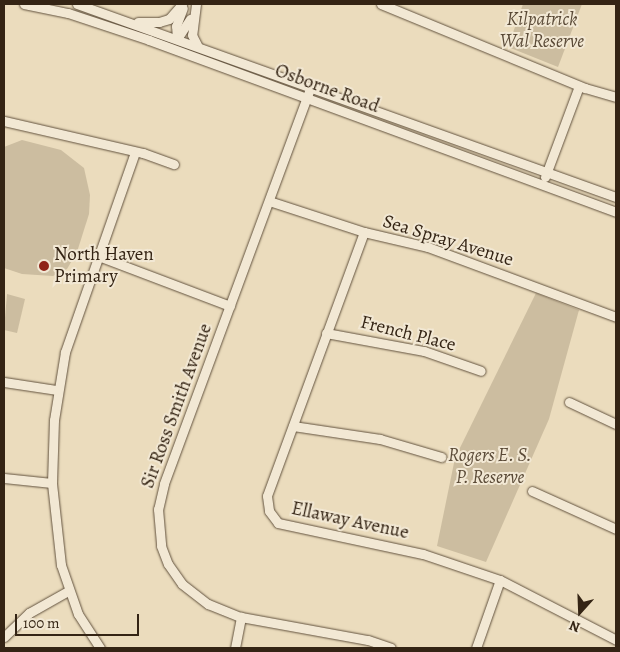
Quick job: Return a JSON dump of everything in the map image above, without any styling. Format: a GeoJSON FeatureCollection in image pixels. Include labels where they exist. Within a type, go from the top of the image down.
{"type":"FeatureCollection","features":[{"type":"Feature","properties":{"kind":"street","name":"Osborne Road"},"geometry":{"type":"LineString","coordinates":[[24,4],[68,13],[190,54],[306,99],[616,212]]}},
{"type":"Feature","properties":{"kind":"street","name":"Osborne Road"},"geometry":{"type":"LineString","coordinates":[[77,4],[311,86],[616,197]]}},
{"type":"Feature","properties":{"kind":"street"},"geometry":{"type":"LineString","coordinates":[[130,22],[159,22],[174,15],[183,4]]}},
{"type":"Feature","properties":{"kind":"street"},"geometry":{"type":"LineString","coordinates":[[183,4],[176,26],[177,39],[190,54]]}},
{"type":"Feature","properties":{"kind":"street"},"geometry":{"type":"LineString","coordinates":[[158,43],[177,39],[186,30],[196,4]]}},
{"type":"Feature","properties":{"kind":"street"},"geometry":{"type":"LineString","coordinates":[[196,4],[192,34],[198,47]]}},
{"type":"Feature","properties":{"kind":"street"},"geometry":{"type":"LineString","coordinates":[[381,4],[579,86],[616,97]]}},
{"type":"Feature","properties":{"kind":"street","name":"Sir Ross Smith Avenue"},"geometry":{"type":"LineString","coordinates":[[311,86],[158,509],[162,546],[168,564],[182,584],[208,604],[241,617],[368,640],[391,648]]}},
{"type":"Feature","properties":{"kind":"street"},"geometry":{"type":"LineString","coordinates":[[542,185],[579,86]]}},
{"type":"Feature","properties":{"kind":"street"},"geometry":{"type":"LineString","coordinates":[[4,121],[135,152],[174,164]]}},
{"type":"Feature","properties":{"kind":"street"},"geometry":{"type":"LineString","coordinates":[[100,648],[68,592],[55,524],[52,483],[57,390],[65,352],[135,152]]}},
{"type":"Feature","properties":{"kind":"street","name":"Sea Spray Avenue"},"geometry":{"type":"LineString","coordinates":[[269,202],[364,232],[428,248],[616,317]]}},
{"type":"Feature","properties":{"kind":"street","name":"Ellaway Avenue"},"geometry":{"type":"LineString","coordinates":[[364,232],[267,496],[268,511],[278,523],[423,554],[500,580],[616,640]]}},
{"type":"Feature","properties":{"kind":"street"},"geometry":{"type":"LineString","coordinates":[[98,256],[230,306]]}},
{"type":"Feature","properties":{"kind":"street","name":"French Place"},"geometry":{"type":"LineString","coordinates":[[326,333],[424,351],[481,371]]}},
{"type":"Feature","properties":{"kind":"street"},"geometry":{"type":"LineString","coordinates":[[4,382],[57,390]]}},
{"type":"Feature","properties":{"kind":"street"},"geometry":{"type":"LineString","coordinates":[[569,402],[616,424]]}},
{"type":"Feature","properties":{"kind":"street"},"geometry":{"type":"LineString","coordinates":[[293,426],[380,438],[441,457]]}},
{"type":"Feature","properties":{"kind":"street"},"geometry":{"type":"LineString","coordinates":[[4,478],[52,483]]}},
{"type":"Feature","properties":{"kind":"street"},"geometry":{"type":"LineString","coordinates":[[532,491],[616,529]]}},
{"type":"Feature","properties":{"kind":"street"},"geometry":{"type":"LineString","coordinates":[[476,648],[500,580]]}},
{"type":"Feature","properties":{"kind":"street"},"geometry":{"type":"LineString","coordinates":[[4,638],[29,613],[68,592]]}},
{"type":"Feature","properties":{"kind":"street"},"geometry":{"type":"LineString","coordinates":[[235,648],[241,617]]}},
{"type":"Feature","properties":{"kind":"green space","name":"Kilpatrick Wal Reserve"},"geometry":{"type":"Polygon","coordinates":[[[523,4],[582,4],[558,67],[508,47],[523,4]]]}},
{"type":"Feature","properties":{"kind":"green space"},"geometry":{"type":"Polygon","coordinates":[[[22,140],[61,150],[84,168],[90,195],[89,214],[77,252],[67,269],[53,276],[22,274],[4,268],[4,147],[22,140]]]}},
{"type":"Feature","properties":{"kind":"green space","name":"Rogers E. S. P. Reserve"},"geometry":{"type":"Polygon","coordinates":[[[536,293],[579,310],[549,419],[486,562],[437,546],[455,458],[536,293]]]}},
{"type":"Feature","properties":{"kind":"green space"},"geometry":{"type":"Polygon","coordinates":[[[7,294],[25,299],[17,333],[4,330],[7,294]]]}},
{"type":"Feature","properties":{"kind":"place","name":"North Haven Primary"},"geometry":{"type":"Point","coordinates":[44,266]}}]}
